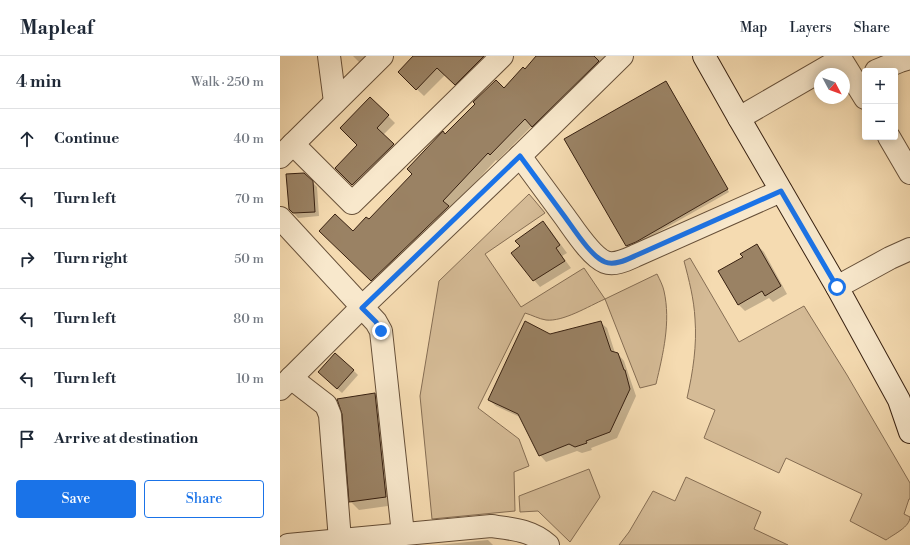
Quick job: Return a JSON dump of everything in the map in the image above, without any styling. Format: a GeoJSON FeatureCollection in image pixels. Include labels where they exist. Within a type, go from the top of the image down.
{"type":"FeatureCollection","features":[{"type":"Feature","properties":{"kind":"street"},"geometry":{"type":"LineString","coordinates":[[329,56],[334,102]]}},
{"type":"Feature","properties":{"kind":"street"},"geometry":{"type":"LineString","coordinates":[[382,56],[287,150],[352,203],[493,59]]}},
{"type":"Feature","properties":{"kind":"street"},"geometry":{"type":"LineString","coordinates":[[704,56],[904,407],[910,432]]}},
{"type":"Feature","properties":{"kind":"street"},"geometry":{"type":"LineString","coordinates":[[739,118],[840,57],[861,84]]}},
{"type":"Feature","properties":{"kind":"street"},"geometry":{"type":"LineString","coordinates":[[340,540],[330,415],[326,406],[285,384],[520,156],[615,58]]}},
{"type":"Feature","properties":{"kind":"street"},"geometry":{"type":"LineString","coordinates":[[883,68],[910,58]]}},
{"type":"Feature","properties":{"kind":"street"},"geometry":{"type":"LineString","coordinates":[[891,140],[909,169]]}},
{"type":"Feature","properties":{"kind":"street"},"geometry":{"type":"LineString","coordinates":[[520,156],[594,254],[605,262],[612,263],[620,262],[637,255],[781,191]]}},
{"type":"Feature","properties":{"kind":"street"},"geometry":{"type":"LineString","coordinates":[[280,218],[376,322],[381,331],[403,534]]}},
{"type":"Feature","properties":{"kind":"street"},"geometry":{"type":"LineString","coordinates":[[837,287],[890,258],[910,249]]}},
{"type":"Feature","properties":{"kind":"street"},"geometry":{"type":"LineString","coordinates":[[288,545],[491,526],[518,530],[540,538],[548,545]]}},
{"type":"Feature","properties":{"kind":"shaded area"},"geometry":{"type":"Polygon","coordinates":[[[529,194],[545,213],[485,254],[521,307],[584,268],[605,299],[560,319],[546,320],[525,313],[478,408],[519,439],[529,466],[514,472],[515,511],[432,519],[420,396],[439,281],[529,194]]]}},
{"type":"Feature","properties":{"kind":"shaded area"},"geometry":{"type":"Polygon","coordinates":[[[690,258],[739,342],[804,306],[847,375],[910,483],[910,499],[904,514],[910,517],[905,527],[886,540],[850,521],[862,494],[786,458],[779,473],[704,438],[715,410],[687,398],[695,349],[694,304],[684,261],[690,258]]]}},
{"type":"Feature","properties":{"kind":"shaded area"},"geometry":{"type":"Polygon","coordinates":[[[657,274],[664,291],[667,314],[665,338],[656,384],[640,388],[605,299],[657,274]]]}},
{"type":"Feature","properties":{"kind":"shaded area"},"geometry":{"type":"Polygon","coordinates":[[[589,469],[600,497],[570,542],[538,511],[520,512],[519,496],[589,469]]]}},
{"type":"Feature","properties":{"kind":"shaded area"},"geometry":{"type":"Polygon","coordinates":[[[686,477],[761,512],[754,529],[788,545],[619,545],[629,532],[653,491],[675,501],[686,477]]]}},
{"type":"Feature","properties":{"kind":"building"},"geometry":{"type":"Polygon","coordinates":[[[413,56],[484,56],[455,85],[437,68],[416,90],[398,72],[413,56]]]}},
{"type":"Feature","properties":{"kind":"building"},"geometry":{"type":"Polygon","coordinates":[[[536,56],[594,56],[599,61],[532,127],[525,119],[490,155],[488,153],[443,201],[449,206],[371,281],[319,231],[335,214],[353,231],[366,217],[369,219],[412,174],[407,169],[443,131],[445,134],[475,104],[473,102],[496,80],[504,88],[523,67],[525,69],[536,56]]]}},
{"type":"Feature","properties":{"kind":"building"},"geometry":{"type":"Polygon","coordinates":[[[666,81],[728,189],[636,242],[626,246],[564,139],[666,81]]]}},
{"type":"Feature","properties":{"kind":"building"},"geometry":{"type":"Polygon","coordinates":[[[370,97],[389,115],[377,128],[394,144],[352,185],[335,168],[357,145],[340,128],[370,97]]]}},
{"type":"Feature","properties":{"kind":"building"},"geometry":{"type":"Polygon","coordinates":[[[304,173],[313,181],[315,212],[293,213],[289,209],[286,174],[304,173]]]}},
{"type":"Feature","properties":{"kind":"building"},"geometry":{"type":"Polygon","coordinates":[[[543,221],[560,245],[556,248],[565,261],[533,281],[511,253],[520,246],[515,241],[543,221]]]}},
{"type":"Feature","properties":{"kind":"building"},"geometry":{"type":"Polygon","coordinates":[[[757,244],[781,286],[765,296],[762,291],[738,305],[718,271],[743,257],[740,254],[757,244]]]}},
{"type":"Feature","properties":{"kind":"building"},"geometry":{"type":"Polygon","coordinates":[[[525,321],[550,334],[601,321],[611,351],[618,353],[625,370],[630,389],[610,432],[586,441],[587,443],[575,447],[569,444],[539,456],[518,414],[488,400],[525,321]]]}},
{"type":"Feature","properties":{"kind":"building"},"geometry":{"type":"Polygon","coordinates":[[[335,353],[354,370],[337,389],[318,372],[335,353]]]}},
{"type":"Feature","properties":{"kind":"building"},"geometry":{"type":"Polygon","coordinates":[[[375,393],[386,497],[349,502],[342,414],[337,399],[375,393]]]}},
{"type":"Feature","properties":{"kind":"route"},"geometry":{"type":"LineString","coordinates":[[381,331],[376,322],[362,308],[520,156],[594,254],[605,262],[612,263],[620,262],[637,255],[781,191],[837,287]]}}]}
